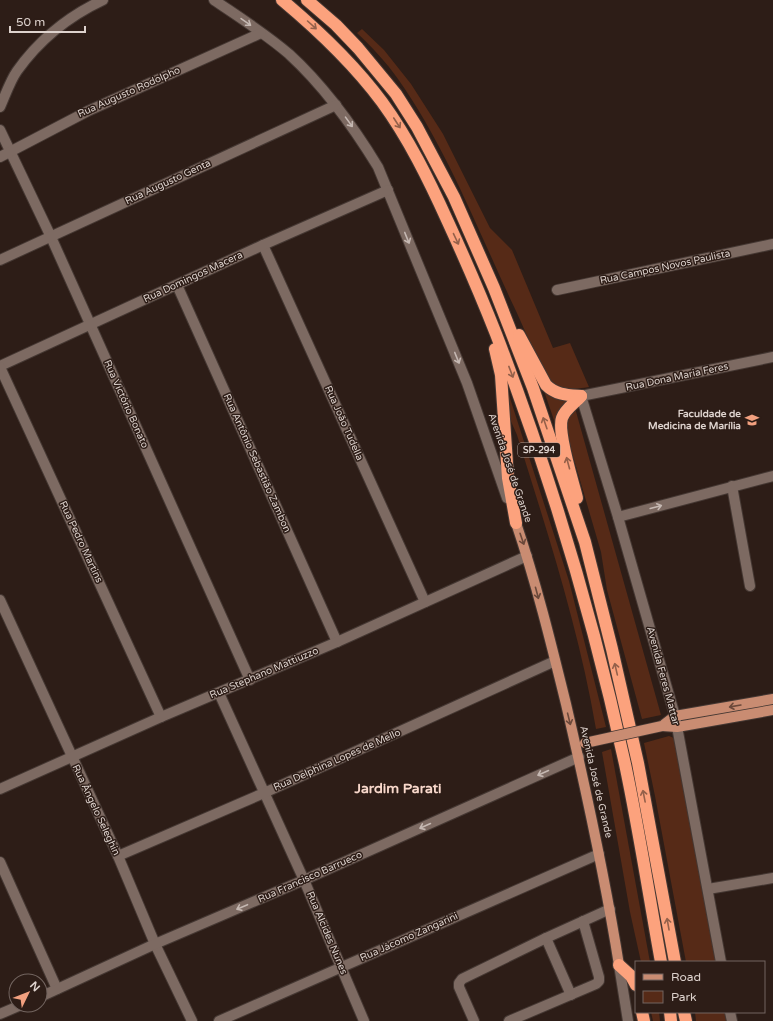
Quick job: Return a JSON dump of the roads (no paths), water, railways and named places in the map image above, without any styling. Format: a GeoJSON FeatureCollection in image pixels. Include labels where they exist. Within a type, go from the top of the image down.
{"type":"FeatureCollection","features":[{"type":"Feature","properties":{"kind":"highway","name":"SP-294"},"geometry":{"type":"LineString","coordinates":[[282,0],[328,40],[346,58],[382,101],[398,125],[429,180],[478,286],[523,403],[555,499],[598,650],[625,765],[661,961]]}},
{"type":"Feature","properties":{"kind":"highway","name":"SP-294"},"geometry":{"type":"LineString","coordinates":[[307,0],[336,25],[358,48],[396,94],[417,127],[454,197],[494,288],[533,388],[585,542],[612,649],[638,763],[675,961]]}},
{"type":"Feature","properties":{"kind":"highway"},"geometry":{"type":"LineString","coordinates":[[478,286],[498,359],[508,478],[516,523]]}},
{"type":"Feature","properties":{"kind":"highway"},"geometry":{"type":"LineString","coordinates":[[494,288],[546,385],[551,391],[558,394],[581,396]]}},
{"type":"Feature","properties":{"kind":"highway"},"geometry":{"type":"LineString","coordinates":[[581,396],[566,411],[561,423],[564,448],[584,521],[585,542]]}},
{"type":"Feature","properties":{"kind":"highway"},"geometry":{"type":"LineString","coordinates":[[619,965],[635,984]]}},
{"type":"Feature","properties":{"kind":"main road","name":"Avenida José de Grande"},"geometry":{"type":"LineString","coordinates":[[516,523],[527,556],[555,661],[580,744],[579,757],[610,909],[619,965]]}},
{"type":"Feature","properties":{"kind":"main road"},"geometry":{"type":"LineString","coordinates":[[662,726],[675,716],[772,704]]}},
{"type":"Feature","properties":{"kind":"main road"},"geometry":{"type":"LineString","coordinates":[[580,744],[662,726],[677,727],[772,704]]}},
{"type":"Feature","properties":{"kind":"street"},"geometry":{"type":"LineString","coordinates":[[0,107],[16,72],[35,49],[56,29],[77,14],[103,0]]}},
{"type":"Feature","properties":{"kind":"street","name":"Avenida José de Grande"},"geometry":{"type":"LineString","coordinates":[[214,0],[262,33],[288,54],[312,77],[336,105],[359,136],[378,167],[468,383],[516,523]]}},
{"type":"Feature","properties":{"kind":"street","name":"Rua Augusto Rodolpho"},"geometry":{"type":"LineString","coordinates":[[0,156],[11,152],[29,140],[88,111],[262,33]]}},
{"type":"Feature","properties":{"kind":"street","name":"Rua Augusto Genta"},"geometry":{"type":"LineString","coordinates":[[0,260],[336,105]]}},
{"type":"Feature","properties":{"kind":"street","name":"Rua Victório Bonato"},"geometry":{"type":"LineString","coordinates":[[0,130],[51,237],[250,680]]}},
{"type":"Feature","properties":{"kind":"street","name":"Rua Domingos Macera"},"geometry":{"type":"LineString","coordinates":[[0,367],[263,245],[388,190]]}},
{"type":"Feature","properties":{"kind":"street","name":"Rua Campos Novos Paulista"},"geometry":{"type":"LineString","coordinates":[[557,290],[773,244]]}},
{"type":"Feature","properties":{"kind":"street","name":"Rua João Tudella"},"geometry":{"type":"LineString","coordinates":[[263,245],[425,602]]}},
{"type":"Feature","properties":{"kind":"street","name":"Rua Antônio Sebastião Zambon"},"geometry":{"type":"LineString","coordinates":[[177,285],[337,642]]}},
{"type":"Feature","properties":{"kind":"street","name":"Rua Dona Maria Feres"},"geometry":{"type":"LineString","coordinates":[[581,396],[773,357]]}},
{"type":"Feature","properties":{"kind":"street","name":"Rua Pedro Martins"},"geometry":{"type":"LineString","coordinates":[[0,367],[161,717]]}},
{"type":"Feature","properties":{"kind":"street","name":"Avenida Feres Mattar"},"geometry":{"type":"LineString","coordinates":[[581,396],[618,517],[675,716],[721,961]]}},
{"type":"Feature","properties":{"kind":"street"},"geometry":{"type":"LineString","coordinates":[[618,517],[773,476]]}},
{"type":"Feature","properties":{"kind":"street"},"geometry":{"type":"LineString","coordinates":[[732,486],[750,586]]}},
{"type":"Feature","properties":{"kind":"street","name":"Rua Stephano Mattiuzzo"},"geometry":{"type":"LineString","coordinates":[[0,789],[161,717],[337,642],[527,556]]}},
{"type":"Feature","properties":{"kind":"street","name":"Rua Ângelo Seleghin"},"geometry":{"type":"LineString","coordinates":[[0,600],[118,856],[155,944],[192,1021]]}},
{"type":"Feature","properties":{"kind":"street","name":"Rua Delphina Lopes de Mello"},"geometry":{"type":"LineString","coordinates":[[118,856],[264,793],[555,661]]}},
{"type":"Feature","properties":{"kind":"street","name":"Rua Alcides Nunes"},"geometry":{"type":"LineString","coordinates":[[219,693],[304,880],[364,1021]]}},
{"type":"Feature","properties":{"kind":"street","name":"Rua Francisco Barrueco"},"geometry":{"type":"LineString","coordinates":[[48,993],[155,944],[304,880],[579,757]]}},
{"type":"Feature","properties":{"kind":"street","name":"Rua Jácomo Zangarini"},"geometry":{"type":"LineString","coordinates":[[219,1021],[599,854]]}},
{"type":"Feature","properties":{"kind":"street"},"geometry":{"type":"LineString","coordinates":[[0,862],[57,989]]}},
{"type":"Feature","properties":{"kind":"street"},"geometry":{"type":"LineString","coordinates":[[708,889],[773,878]]}},
{"type":"Feature","properties":{"kind":"street"},"geometry":{"type":"LineString","coordinates":[[474,1021],[459,987],[459,983],[462,980],[546,938],[610,909]]}},
{"type":"Feature","properties":{"kind":"street"},"geometry":{"type":"LineString","coordinates":[[509,1021],[596,984],[599,981],[582,921]]}},
{"type":"Feature","properties":{"kind":"street"},"geometry":{"type":"LineString","coordinates":[[546,938],[571,995]]}},
{"type":"Feature","properties":{"kind":"street","name":"Avenida José de Grande"},"geometry":{"type":"LineString","coordinates":[[619,965],[626,1020]]}},
{"type":"Feature","properties":{"kind":"place","name":"Faculdade de Medicina de Marília"},"geometry":{"type":"Point","coordinates":[752,420]}},
{"type":"Feature","properties":{"kind":"district","name":"Jardim Parati"},"geometry":{"type":"Point","coordinates":[398,788]}}]}
